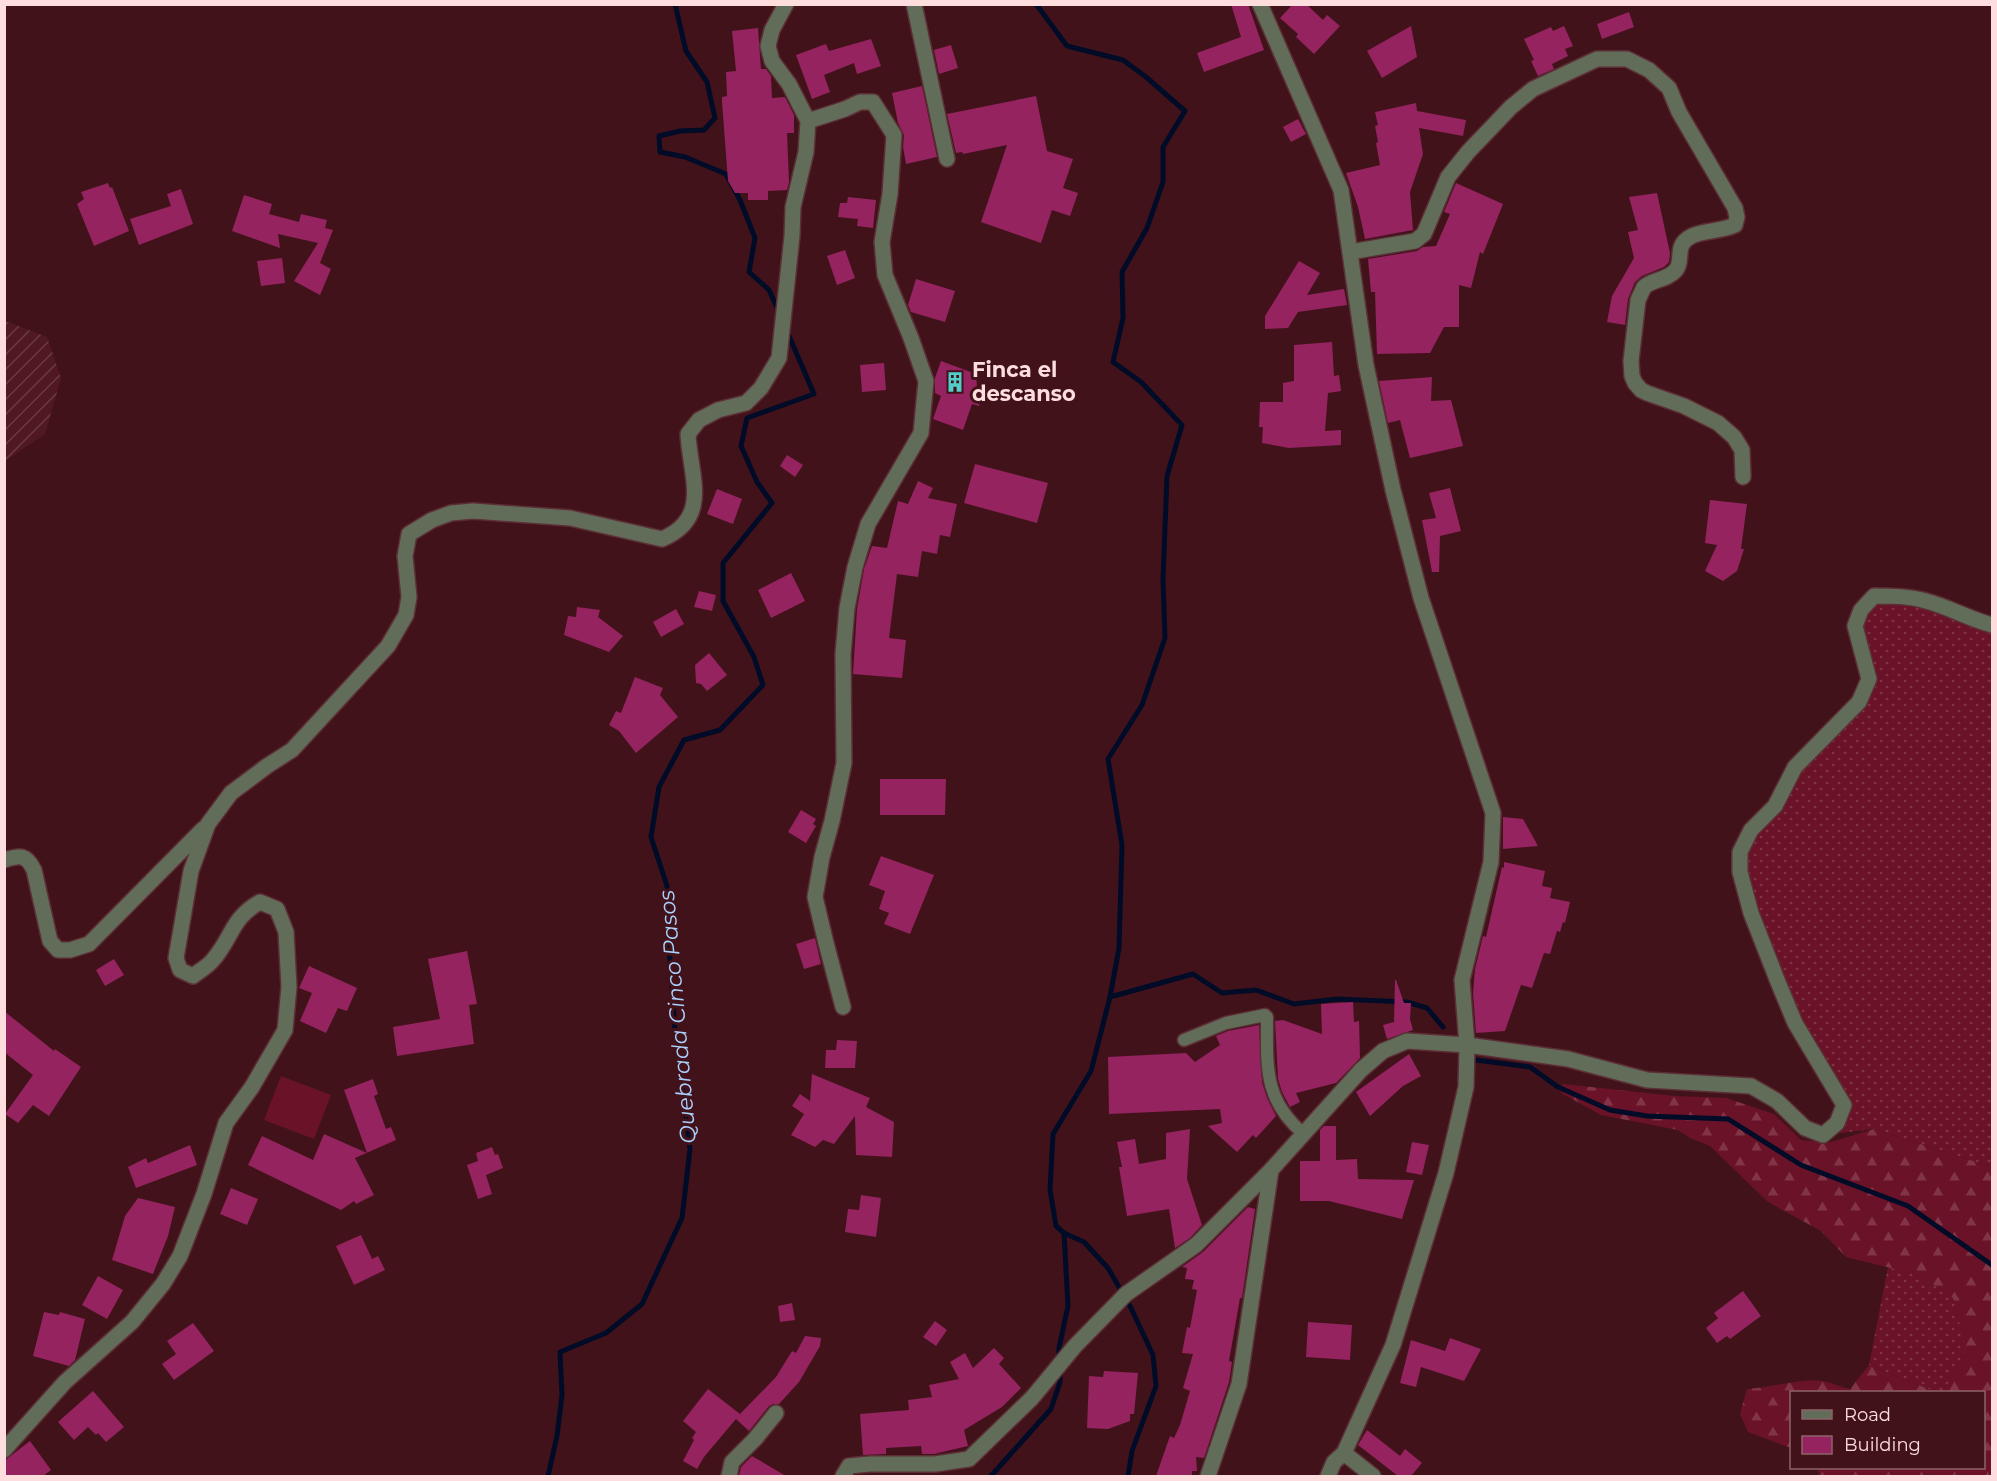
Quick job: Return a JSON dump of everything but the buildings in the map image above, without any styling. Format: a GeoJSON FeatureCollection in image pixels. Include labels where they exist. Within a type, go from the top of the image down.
{"type":"FeatureCollection","features":[{"type":"Feature","properties":{"kind":"street"},"geometry":{"type":"LineString","coordinates":[[4,860],[16,856],[29,861],[34,870],[50,941],[58,950],[70,950],[89,944],[208,824],[231,793],[292,750],[388,646],[406,615],[409,597],[405,556],[409,534],[432,520],[451,513],[473,511],[570,518],[662,539],[676,533],[692,515],[695,493],[688,434],[699,420],[718,410],[746,403],[761,388],[779,358],[793,207],[806,152],[808,121],[789,84],[772,61],[768,46],[772,30],[786,4]]}},
{"type":"Feature","properties":{"kind":"street"},"geometry":{"type":"LineString","coordinates":[[914,4],[947,159]]}},
{"type":"Feature","properties":{"kind":"street"},"geometry":{"type":"LineString","coordinates":[[1260,4],[1341,190],[1366,365],[1395,501],[1421,598],[1493,813],[1491,862],[1462,980],[1467,1045],[1466,1087],[1446,1173],[1393,1345],[1344,1453],[1334,1462],[1328,1476]]}},
{"type":"Feature","properties":{"kind":"street"},"geometry":{"type":"LineString","coordinates":[[1350,252],[1416,240],[1424,234],[1448,177],[1504,114],[1533,89],[1598,59],[1626,59],[1649,70],[1669,88],[1679,112],[1735,208],[1737,217],[1735,225],[1726,229],[1698,233],[1688,237],[1679,252],[1679,266],[1675,272],[1644,287],[1638,300],[1631,361],[1632,376],[1641,390],[1684,406],[1718,423],[1734,437],[1742,450],[1743,477]]}},
{"type":"Feature","properties":{"kind":"street"},"geometry":{"type":"LineString","coordinates":[[808,121],[860,102],[873,102],[894,135],[890,194],[882,242],[885,275],[926,381],[921,433],[868,524],[855,567],[847,608],[843,654],[844,763],[815,897],[843,1007]]}},
{"type":"Feature","properties":{"kind":"street"},"geometry":{"type":"LineString","coordinates":[[843,1476],[849,1466],[935,1464],[969,1459],[1032,1398],[1075,1346],[1124,1296],[1196,1245],[1271,1170],[1362,1070],[1383,1051],[1407,1041],[1467,1045],[1568,1059],[1647,1080],[1751,1086],[1777,1101],[1805,1128],[1823,1135],[1837,1123],[1844,1105],[1796,1023],[1778,982],[1751,913],[1740,872],[1740,852],[1751,830],[1774,806],[1795,767],[1859,702],[1869,679],[1855,626],[1861,610],[1874,596],[1900,596],[1926,601],[1992,625]]}},
{"type":"Feature","properties":{"kind":"street"},"geometry":{"type":"LineString","coordinates":[[4,1450],[65,1382],[132,1322],[163,1284],[180,1256],[204,1194],[226,1123],[252,1086],[285,1030],[289,987],[286,932],[277,909],[260,902],[248,909],[238,919],[212,962],[193,976],[180,970],[176,958],[191,871],[208,824]]}},
{"type":"Feature","properties":{"kind":"street"},"geometry":{"type":"LineString","coordinates":[[1184,1040],[1226,1023],[1265,1015],[1267,1017],[1269,1082],[1282,1111],[1290,1122],[1304,1134]]}},
{"type":"Feature","properties":{"kind":"street"},"geometry":{"type":"LineString","coordinates":[[1208,1476],[1239,1384],[1271,1170]]}},
{"type":"Feature","properties":{"kind":"street"},"geometry":{"type":"LineString","coordinates":[[729,1476],[732,1462],[776,1413]]}},
{"type":"Feature","properties":{"kind":"street"},"geometry":{"type":"LineString","coordinates":[[1344,1453],[1373,1476]]}},
{"type":"Feature","properties":{"kind":"shaded area"},"geometry":{"type":"Polygon","coordinates":[[[5,321],[47,337],[61,378],[45,434],[5,461],[5,321]]]}},
{"type":"Feature","properties":{"kind":"green space"},"geometry":{"type":"Polygon","coordinates":[[[1874,596],[1992,625],[1992,1167],[1874,1129],[1823,1135],[1843,1105],[1795,1023],[1740,872],[1751,830],[1869,679],[1855,626],[1874,596]]]}},
{"type":"Feature","properties":{"kind":"green space"},"geometry":{"type":"Polygon","coordinates":[[[281,1076],[331,1095],[314,1139],[264,1120],[281,1076]]]}},
{"type":"Feature","properties":{"kind":"green space"},"geometry":{"type":"Polygon","coordinates":[[[1563,1084],[1675,1096],[1726,1098],[1774,1114],[1801,1140],[1828,1143],[1874,1129],[1992,1167],[1992,1476],[1819,1476],[1818,1469],[1985,1469],[1985,1391],[1945,1391],[1966,1349],[1953,1298],[1919,1275],[1846,1257],[1821,1231],[1768,1202],[1710,1146],[1678,1130],[1601,1115],[1559,1090],[1563,1084]]]}},
{"type":"Feature","properties":{"kind":"green space"},"geometry":{"type":"Polygon","coordinates":[[[1888,1267],[1919,1275],[1953,1298],[1967,1349],[1945,1391],[1934,1391],[1869,1365],[1888,1267]]]}},
{"type":"Feature","properties":{"kind":"green space"},"geometry":{"type":"Polygon","coordinates":[[[1869,1365],[1934,1391],[1790,1391],[1790,1448],[1748,1432],[1740,1414],[1747,1389],[1814,1380],[1850,1389],[1869,1365]]]}},
{"type":"Feature","properties":{"kind":"waterway","name":"Quebrada Cinco Pasos"},"geometry":{"type":"LineString","coordinates":[[675,4],[686,51],[707,82],[715,118],[704,130],[680,131],[659,136],[660,152],[685,157],[726,174],[740,200],[755,238],[749,272],[769,290],[779,312]]}},
{"type":"Feature","properties":{"kind":"waterway"},"geometry":{"type":"LineString","coordinates":[[1036,4],[1067,46],[1123,60],[1185,111],[1163,147],[1163,182],[1147,228],[1122,272],[1123,318],[1113,362],[1141,382],[1182,425],[1167,476],[1163,579],[1165,638],[1142,705],[1108,759],[1122,845],[1119,948],[1110,997],[1091,1071],[1053,1134],[1050,1190],[1056,1226],[1064,1233],[1084,1242],[1108,1268],[1131,1308],[1153,1355],[1156,1386],[1132,1451],[1128,1476]]}},
{"type":"Feature","properties":{"kind":"waterway","name":"Quebrada Cinco Pasos"},"geometry":{"type":"LineString","coordinates":[[548,1476],[557,1436],[562,1395],[560,1352],[606,1333],[642,1304],[682,1218],[690,1149],[675,1031],[667,886],[651,837],[659,787],[684,740],[720,730],[763,685],[754,657],[723,601],[723,563],[772,503],[757,482],[741,446],[747,418],[814,394],[786,329]]}},
{"type":"Feature","properties":{"kind":"waterway"},"geometry":{"type":"LineString","coordinates":[[1110,997],[1193,974],[1222,993],[1256,990],[1294,1004],[1337,999],[1407,1002],[1427,1008],[1443,1027]]}},
{"type":"Feature","properties":{"kind":"waterway"},"geometry":{"type":"LineString","coordinates":[[1476,1060],[1530,1067],[1558,1087],[1610,1110],[1647,1116],[1728,1119],[1801,1165],[1908,1206],[1992,1265]]}},
{"type":"Feature","properties":{"kind":"waterway"},"geometry":{"type":"LineString","coordinates":[[1059,1358],[1068,1306],[1064,1233]]}},
{"type":"Feature","properties":{"kind":"waterway"},"geometry":{"type":"LineString","coordinates":[[991,1476],[1051,1409],[1060,1382],[1060,1370]]}},
{"type":"Feature","properties":{"kind":"place","name":"Finca el descanso"},"geometry":{"type":"Point","coordinates":[955,382]}}]}
